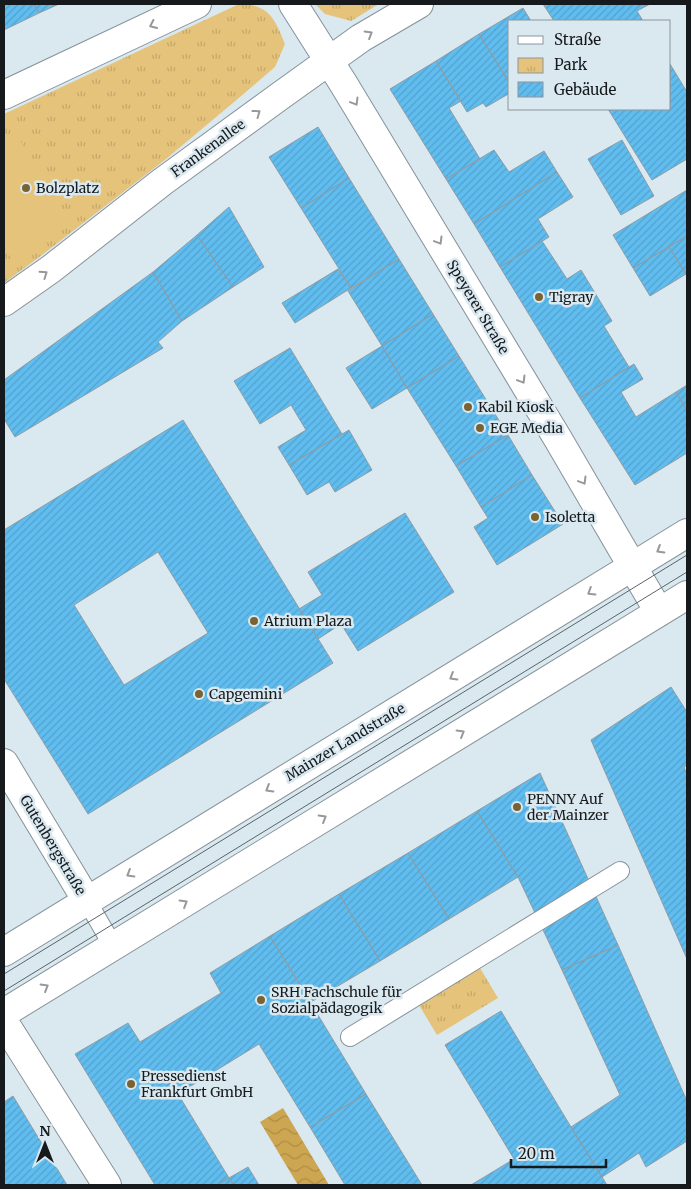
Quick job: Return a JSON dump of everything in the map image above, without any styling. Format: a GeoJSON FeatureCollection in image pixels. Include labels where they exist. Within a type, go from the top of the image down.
{"type":"FeatureCollection","features":[{"type":"Feature","properties":{"kind":"street"},"geometry":{"type":"LineString","coordinates":[[4,96],[197,4]]}},
{"type":"Feature","properties":{"kind":"street","name":"Speyerer Straße"},"geometry":{"type":"LineString","coordinates":[[294,4],[548,422],[659,612]]}},
{"type":"Feature","properties":{"kind":"street","name":"Frankenallee"},"geometry":{"type":"LineString","coordinates":[[4,302],[52,269],[162,182],[361,38],[419,4]]}},
{"type":"Feature","properties":{"kind":"street","name":"Mainzer Landstraße"},"geometry":{"type":"LineString","coordinates":[[4,952],[687,533]]}},
{"type":"Feature","properties":{"kind":"street"},"geometry":{"type":"LineString","coordinates":[[4,1013],[687,595]]}},
{"type":"Feature","properties":{"kind":"street","name":"Gutenbergstraße"},"geometry":{"type":"LineString","coordinates":[[4,763],[86,901]]}},
{"type":"Feature","properties":{"kind":"street"},"geometry":{"type":"LineString","coordinates":[[4,1022],[107,1185]]}},
{"type":"Feature","properties":{"kind":"lane"},"geometry":{"type":"LineString","coordinates":[[350,1037],[620,871]]}},
{"type":"Feature","properties":{"kind":"lane"},"geometry":{"type":"LineString","coordinates":[[86,901],[114,946]]}},
{"type":"Feature","properties":{"kind":"green space"},"geometry":{"type":"Polygon","coordinates":[[[239,4],[264,10],[278,27],[285,44],[275,67],[166,159],[4,283],[4,114],[239,4]]]}},
{"type":"Feature","properties":{"kind":"green space"},"geometry":{"type":"Polygon","coordinates":[[[315,4],[379,4],[351,21],[325,14],[315,4]]]}},
{"type":"Feature","properties":{"kind":"green space","name":"Bolzplatz"},"geometry":{"type":"Polygon","coordinates":[[[18,137],[70,223],[11,258],[4,246],[4,146],[18,137]]]}},
{"type":"Feature","properties":{"kind":"green space"},"geometry":{"type":"Polygon","coordinates":[[[480,968],[498,998],[437,1035],[419,1005],[480,968]]]}},
{"type":"Feature","properties":{"kind":"water"},"geometry":{"type":"Polygon","coordinates":[[[283,1108],[329,1185],[298,1185],[260,1122],[283,1108]]]}},
{"type":"Feature","properties":{"kind":"building"},"geometry":{"type":"Polygon","coordinates":[[[4,4],[34,4],[39,13],[4,30],[4,4]]]}},
{"type":"Feature","properties":{"kind":"building"},"geometry":{"type":"Polygon","coordinates":[[[34,4],[59,4],[39,13],[34,4]]]}},
{"type":"Feature","properties":{"kind":"building"},"geometry":{"type":"Polygon","coordinates":[[[543,4],[650,4],[637,11],[642,20],[553,20],[543,4]]]}},
{"type":"Feature","properties":{"kind":"building"},"geometry":{"type":"Polygon","coordinates":[[[523,8],[530,20],[508,20],[508,81],[479,34],[523,8]]]}},
{"type":"Feature","properties":{"kind":"building"},"geometry":{"type":"Polygon","coordinates":[[[479,34],[508,81],[508,94],[486,107],[483,103],[467,112],[436,61],[479,34]]]}},
{"type":"Feature","properties":{"kind":"building"},"geometry":{"type":"Polygon","coordinates":[[[436,61],[461,101],[449,108],[480,159],[446,179],[390,89],[436,61]]]}},
{"type":"Feature","properties":{"kind":"building"},"geometry":{"type":"Polygon","coordinates":[[[671,66],[687,92],[687,159],[652,180],[609,110],[671,110],[671,66]]]}},
{"type":"Feature","properties":{"kind":"building"},"geometry":{"type":"Polygon","coordinates":[[[318,127],[349,178],[301,208],[269,157],[318,127]]]}},
{"type":"Feature","properties":{"kind":"building"},"geometry":{"type":"Polygon","coordinates":[[[622,140],[654,196],[621,215],[588,159],[622,140]]]}},
{"type":"Feature","properties":{"kind":"building"},"geometry":{"type":"Polygon","coordinates":[[[494,150],[509,172],[544,151],[557,172],[474,224],[446,179],[494,150]]]}},
{"type":"Feature","properties":{"kind":"building"},"geometry":{"type":"Polygon","coordinates":[[[557,172],[573,197],[538,219],[549,237],[500,267],[474,224],[557,172]]]}},
{"type":"Feature","properties":{"kind":"building"},"geometry":{"type":"Polygon","coordinates":[[[349,178],[399,259],[351,288],[301,208],[349,178]]]}},
{"type":"Feature","properties":{"kind":"building"},"geometry":{"type":"Polygon","coordinates":[[[687,190],[687,236],[633,268],[613,235],[687,190]]]}},
{"type":"Feature","properties":{"kind":"building"},"geometry":{"type":"Polygon","coordinates":[[[229,207],[264,267],[233,287],[197,235],[229,207]]]}},
{"type":"Feature","properties":{"kind":"building"},"geometry":{"type":"Polygon","coordinates":[[[197,235],[233,287],[182,321],[153,272],[197,235]]]}},
{"type":"Feature","properties":{"kind":"building"},"geometry":{"type":"Polygon","coordinates":[[[687,236],[687,273],[686,274],[669,247],[687,236]]]}},
{"type":"Feature","properties":{"kind":"building"},"geometry":{"type":"Polygon","coordinates":[[[542,241],[567,279],[581,270],[612,321],[604,326],[629,367],[580,398],[500,267],[542,241]]]}},
{"type":"Feature","properties":{"kind":"building"},"geometry":{"type":"Polygon","coordinates":[[[669,247],[686,274],[650,296],[633,268],[669,247]]]}},
{"type":"Feature","properties":{"kind":"building"},"geometry":{"type":"Polygon","coordinates":[[[399,259],[433,314],[382,346],[348,291],[399,259]]]}},
{"type":"Feature","properties":{"kind":"building"},"geometry":{"type":"Polygon","coordinates":[[[338,269],[351,288],[295,323],[282,303],[338,269]]]}},
{"type":"Feature","properties":{"kind":"building"},"geometry":{"type":"Polygon","coordinates":[[[153,272],[182,321],[158,342],[163,348],[15,437],[4,419],[4,380],[153,272]]]}},
{"type":"Feature","properties":{"kind":"building"},"geometry":{"type":"Polygon","coordinates":[[[433,314],[459,356],[407,388],[382,346],[433,314]]]}},
{"type":"Feature","properties":{"kind":"building"},"geometry":{"type":"Polygon","coordinates":[[[382,346],[407,388],[372,409],[346,368],[382,346]]]}},
{"type":"Feature","properties":{"kind":"building"},"geometry":{"type":"Polygon","coordinates":[[[290,348],[342,434],[289,465],[278,447],[306,430],[291,405],[260,424],[234,381],[290,348]]]}},
{"type":"Feature","properties":{"kind":"building"},"geometry":{"type":"Polygon","coordinates":[[[459,356],[508,435],[456,466],[407,388],[459,356]]]}},
{"type":"Feature","properties":{"kind":"building"},"geometry":{"type":"Polygon","coordinates":[[[634,364],[643,379],[621,392],[636,417],[676,392],[687,411],[687,453],[635,485],[580,398],[634,364]]]}},
{"type":"Feature","properties":{"kind":"building"},"geometry":{"type":"Polygon","coordinates":[[[687,385],[687,411],[676,392],[687,385]]]}},
{"type":"Feature","properties":{"kind":"building","name":"Atrium Plaza"},"geometry":{"type":"Polygon","coordinates":[[[183,420],[333,663],[88,814],[4,679],[4,530],[183,420]],[[158,552],[74,605],[124,685],[208,633],[158,552]]]}},
{"type":"Feature","properties":{"kind":"building"},"geometry":{"type":"Polygon","coordinates":[[[349,430],[372,470],[335,492],[329,482],[307,495],[289,465],[349,430]]]}},
{"type":"Feature","properties":{"kind":"building"},"geometry":{"type":"Polygon","coordinates":[[[508,435],[532,475],[481,507],[456,466],[508,435]]]}},
{"type":"Feature","properties":{"kind":"building"},"geometry":{"type":"Polygon","coordinates":[[[532,475],[563,524],[497,565],[474,527],[488,518],[481,507],[532,475]]]}},
{"type":"Feature","properties":{"kind":"building"},"geometry":{"type":"Polygon","coordinates":[[[405,513],[454,592],[358,651],[341,624],[318,639],[299,609],[322,595],[308,572],[405,513]]]}},
{"type":"Feature","properties":{"kind":"building"},"geometry":{"type":"Polygon","coordinates":[[[671,687],[687,712],[687,765],[684,767],[687,775],[687,959],[591,740],[671,687]]]}},
{"type":"Feature","properties":{"kind":"building"},"geometry":{"type":"Polygon","coordinates":[[[540,773],[618,945],[562,970],[518,877],[477,811],[540,773]]]}},
{"type":"Feature","properties":{"kind":"building"},"geometry":{"type":"Polygon","coordinates":[[[477,811],[518,877],[449,919],[408,853],[477,811]]]}},
{"type":"Feature","properties":{"kind":"building"},"geometry":{"type":"Polygon","coordinates":[[[408,853],[449,919],[380,961],[339,894],[408,853]]]}},
{"type":"Feature","properties":{"kind":"building"},"geometry":{"type":"Polygon","coordinates":[[[339,894],[380,961],[311,1002],[270,936],[339,894]]]}},
{"type":"Feature","properties":{"kind":"building"},"geometry":{"type":"Polygon","coordinates":[[[270,936],[366,1094],[310,1127],[259,1044],[178,1094],[229,1178],[217,1185],[155,1185],[75,1054],[128,1023],[140,1042],[221,993],[210,973],[270,936]]]}},
{"type":"Feature","properties":{"kind":"building"},"geometry":{"type":"Polygon","coordinates":[[[618,945],[687,1101],[687,1141],[646,1167],[639,1153],[602,1177],[571,1127],[620,1095],[562,970],[618,945]]]}},
{"type":"Feature","properties":{"kind":"building"},"geometry":{"type":"Polygon","coordinates":[[[501,1011],[607,1185],[471,1185],[514,1159],[445,1045],[501,1011]]]}},
{"type":"Feature","properties":{"kind":"building"},"geometry":{"type":"Polygon","coordinates":[[[366,1094],[422,1185],[345,1185],[310,1127],[366,1094]]]}},
{"type":"Feature","properties":{"kind":"building"},"geometry":{"type":"Polygon","coordinates":[[[13,1096],[67,1185],[4,1185],[4,1102],[13,1096]]]}},
{"type":"Feature","properties":{"kind":"building"},"geometry":{"type":"Polygon","coordinates":[[[248,1167],[259,1185],[234,1185],[229,1178],[248,1167]]]}},
{"type":"Feature","properties":{"kind":"building"},"geometry":{"type":"Polygon","coordinates":[[[229,1178],[234,1185],[217,1185],[229,1178]]]}},
{"type":"Feature","properties":{"kind":"tram line"},"geometry":{"type":"LineString","coordinates":[[4,974],[687,555]]}},
{"type":"Feature","properties":{"kind":"tram line"},"geometry":{"type":"LineString","coordinates":[[4,991],[687,572]]}},
{"type":"Feature","properties":{"kind":"place","name":"Bolzplatz"},"geometry":{"type":"Point","coordinates":[26,188]}},
{"type":"Feature","properties":{"kind":"place","name":"Tigray"},"geometry":{"type":"Point","coordinates":[539,297]}},
{"type":"Feature","properties":{"kind":"place","name":"Kabil Kiosk"},"geometry":{"type":"Point","coordinates":[468,407]}},
{"type":"Feature","properties":{"kind":"place","name":"EGE Media"},"geometry":{"type":"Point","coordinates":[480,428]}},
{"type":"Feature","properties":{"kind":"place","name":"Isoletta"},"geometry":{"type":"Point","coordinates":[535,517]}},
{"type":"Feature","properties":{"kind":"place","name":"Atrium Plaza"},"geometry":{"type":"Point","coordinates":[254,621]}},
{"type":"Feature","properties":{"kind":"place","name":"Capgemini"},"geometry":{"type":"Point","coordinates":[199,694]}},
{"type":"Feature","properties":{"kind":"place","name":"PENNY Auf der Mainzer"},"geometry":{"type":"Point","coordinates":[517,807]}},
{"type":"Feature","properties":{"kind":"place","name":"SRH Fachschule für Sozialpädagogik"},"geometry":{"type":"Point","coordinates":[261,1000]}},
{"type":"Feature","properties":{"kind":"place","name":"Pressedienst Frankfurt GmbH"},"geometry":{"type":"Point","coordinates":[131,1084]}}]}
